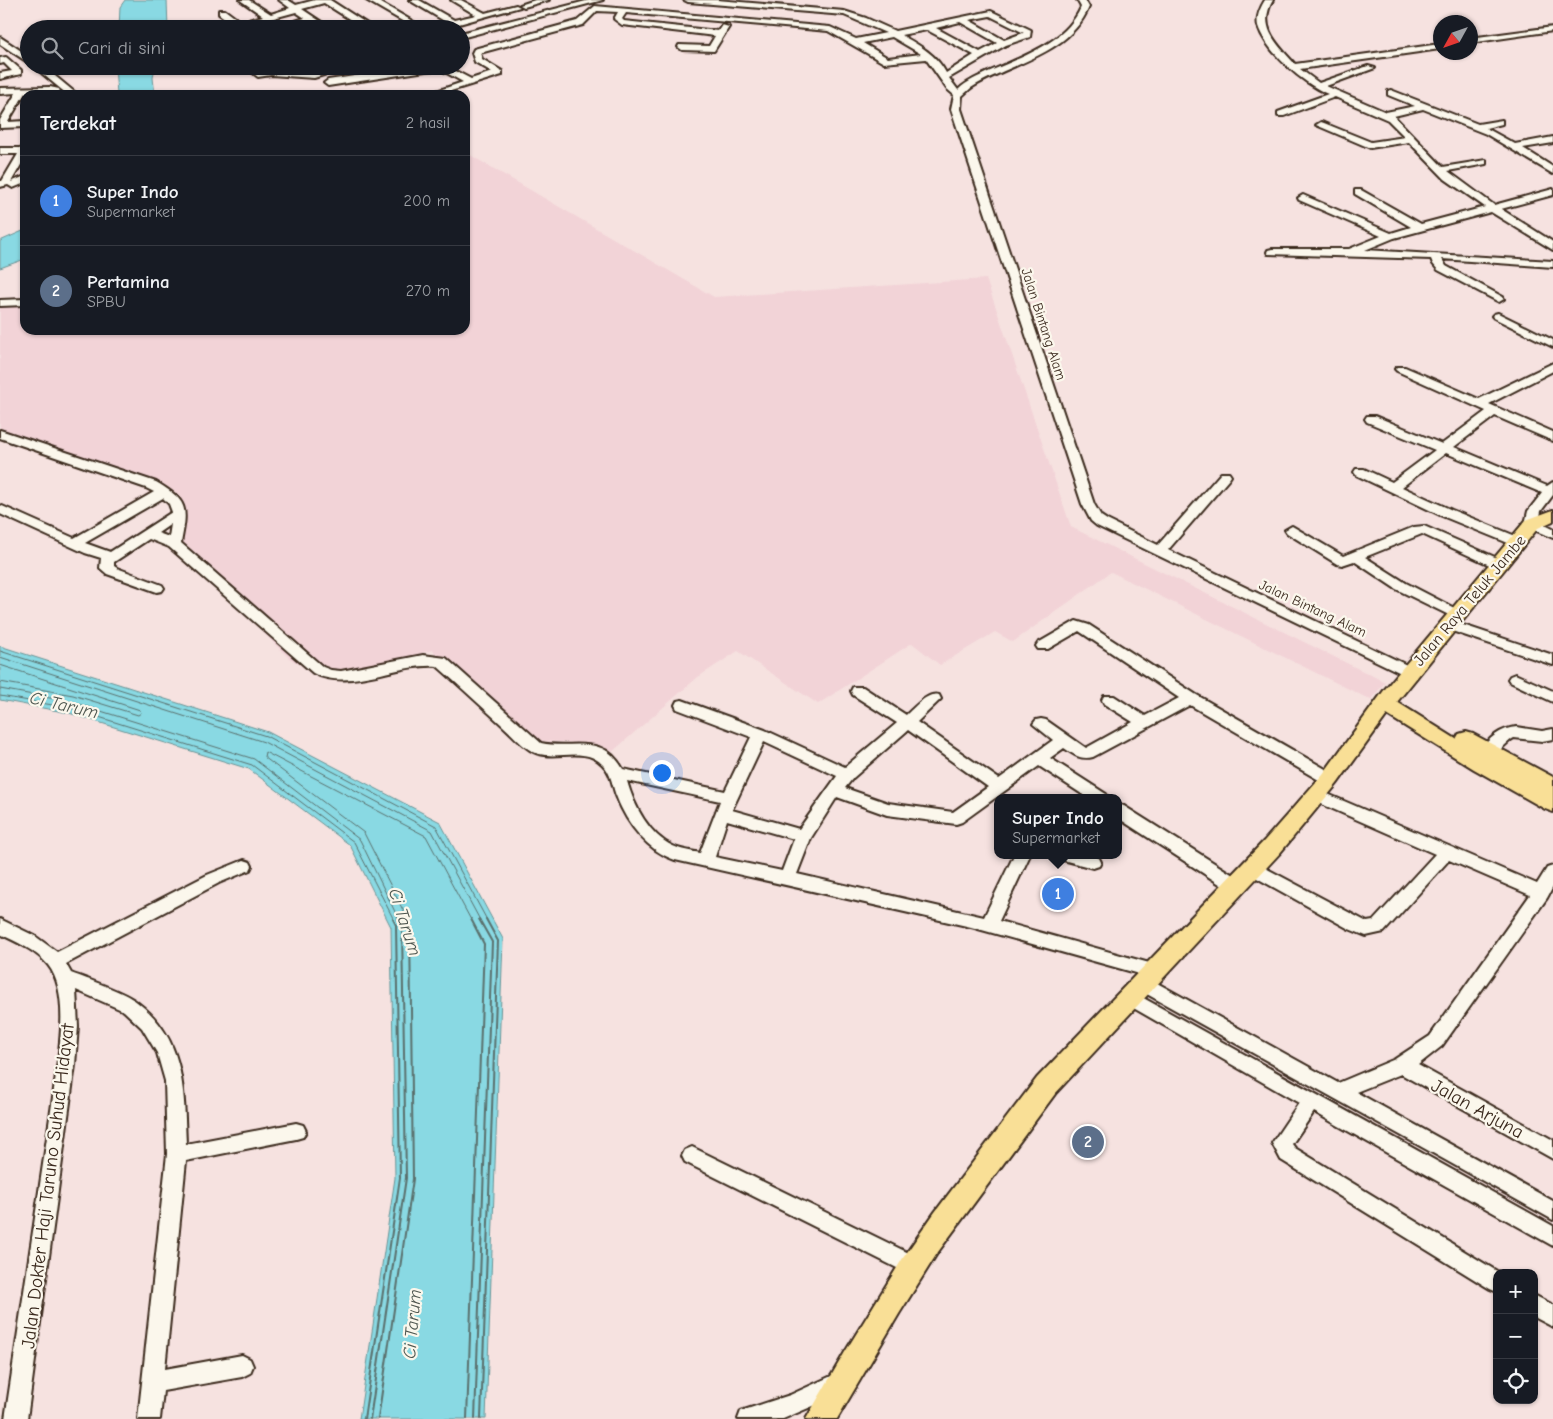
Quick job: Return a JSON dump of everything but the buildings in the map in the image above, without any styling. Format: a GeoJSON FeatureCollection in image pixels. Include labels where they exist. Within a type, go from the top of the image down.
{"type":"FeatureCollection","features":[{"type":"Feature","properties":{"kind":"main road","name":"Jalan Raya Teluk Jambe"},"geometry":{"type":"LineString","coordinates":[[820,1418],[914,1266],[969,1187],[1046,1086],[1252,868],[1323,787],[1388,699],[1532,524],[1553,515]]}},
{"type":"Feature","properties":{"kind":"main road"},"geometry":{"type":"LineString","coordinates":[[1388,699],[1553,786]]}},
{"type":"Feature","properties":{"kind":"main road"},"geometry":{"type":"LineString","coordinates":[[1388,699],[1481,764],[1553,804]]}},
{"type":"Feature","properties":{"kind":"street"},"geometry":{"type":"LineString","coordinates":[[244,0],[269,16]]}},
{"type":"Feature","properties":{"kind":"street"},"geometry":{"type":"LineString","coordinates":[[283,0],[315,20]]}},
{"type":"Feature","properties":{"kind":"street"},"geometry":{"type":"LineString","coordinates":[[254,20],[324,0],[356,20]]}},
{"type":"Feature","properties":{"kind":"street"},"geometry":{"type":"LineString","coordinates":[[370,0],[406,20]]}},
{"type":"Feature","properties":{"kind":"street"},"geometry":{"type":"LineString","coordinates":[[413,0],[449,20]]}},
{"type":"Feature","properties":{"kind":"street"},"geometry":{"type":"LineString","coordinates":[[455,0],[482,15]]}},
{"type":"Feature","properties":{"kind":"street"},"geometry":{"type":"LineString","coordinates":[[464,20],[513,6],[545,0]]}},
{"type":"Feature","properties":{"kind":"street"},"geometry":{"type":"LineString","coordinates":[[470,34],[599,0]]}},
{"type":"Feature","properties":{"kind":"street"},"geometry":{"type":"LineString","coordinates":[[688,0],[722,1],[852,14],[894,34],[928,56],[951,88],[959,94],[975,82],[1064,37],[1083,16],[1085,7],[1081,0]]}},
{"type":"Feature","properties":{"kind":"street"},"geometry":{"type":"LineString","coordinates":[[1269,0],[1263,10],[1262,25],[1273,45],[1292,67],[1318,86],[1386,115],[1413,139],[1440,170],[1494,209],[1553,247]]}},
{"type":"Feature","properties":{"kind":"street"},"geometry":{"type":"LineString","coordinates":[[470,52],[582,22],[595,8],[830,29],[887,62],[928,56]]}},
{"type":"Feature","properties":{"kind":"street"},"geometry":{"type":"LineString","coordinates":[[623,11],[618,19],[622,23],[721,34]]}},
{"type":"Feature","properties":{"kind":"street"},"geometry":{"type":"LineString","coordinates":[[222,12],[233,20]]}},
{"type":"Feature","properties":{"kind":"street"},"geometry":{"type":"LineString","coordinates":[[855,42],[985,13],[993,13],[1028,32],[1027,35],[980,55],[944,78]]}},
{"type":"Feature","properties":{"kind":"street"},"geometry":{"type":"LineString","coordinates":[[305,20],[312,18]]}},
{"type":"Feature","properties":{"kind":"street"},"geometry":{"type":"LineString","coordinates":[[682,47],[710,49],[729,19]]}},
{"type":"Feature","properties":{"kind":"street"},"geometry":{"type":"LineString","coordinates":[[960,19],[1004,44]]}},
{"type":"Feature","properties":{"kind":"street"},"geometry":{"type":"LineString","coordinates":[[928,27],[980,55]]}},
{"type":"Feature","properties":{"kind":"street"},"geometry":{"type":"LineString","coordinates":[[1478,40],[1553,29]]}},
{"type":"Feature","properties":{"kind":"street"},"geometry":{"type":"LineString","coordinates":[[0,40],[20,54]]}},
{"type":"Feature","properties":{"kind":"street"},"geometry":{"type":"LineString","coordinates":[[1292,67],[1433,47]]}},
{"type":"Feature","properties":{"kind":"street"},"geometry":{"type":"LineString","coordinates":[[447,90],[499,73],[478,60],[477,51]]}},
{"type":"Feature","properties":{"kind":"street"},"geometry":{"type":"LineString","coordinates":[[0,61],[6,60],[18,72],[0,76]]}},
{"type":"Feature","properties":{"kind":"street"},"geometry":{"type":"LineString","coordinates":[[1318,86],[1372,68]]}},
{"type":"Feature","properties":{"kind":"street"},"geometry":{"type":"LineString","coordinates":[[48,75],[68,90]]}},
{"type":"Feature","properties":{"kind":"street"},"geometry":{"type":"LineString","coordinates":[[298,75],[314,75]]}},
{"type":"Feature","properties":{"kind":"street"},"geometry":{"type":"LineString","coordinates":[[321,75],[328,83],[329,90]]}},
{"type":"Feature","properties":{"kind":"street"},"geometry":{"type":"LineString","coordinates":[[328,83],[377,75]]}},
{"type":"Feature","properties":{"kind":"street"},"geometry":{"type":"LineString","coordinates":[[457,75],[472,83]]}},
{"type":"Feature","properties":{"kind":"street"},"geometry":{"type":"LineString","coordinates":[[1,91],[38,82]]}},
{"type":"Feature","properties":{"kind":"street"},"geometry":{"type":"LineString","coordinates":[[1,91],[20,90]]}},
{"type":"Feature","properties":{"kind":"street"},"geometry":{"type":"LineString","coordinates":[[22,90],[50,90]]}},
{"type":"Feature","properties":{"kind":"street"},"geometry":{"type":"LineString","coordinates":[[1302,97],[1332,92]]}},
{"type":"Feature","properties":{"kind":"street"},"geometry":{"type":"LineString","coordinates":[[1281,114],[1332,92]]}},
{"type":"Feature","properties":{"kind":"street"},"geometry":{"type":"LineString","coordinates":[[1,125],[20,93]]}},
{"type":"Feature","properties":{"kind":"street"},"geometry":{"type":"LineString","coordinates":[[1391,93],[1478,127],[1553,170]]}},
{"type":"Feature","properties":{"kind":"street","name":"Jalan Bintang Alam"},"geometry":{"type":"LineString","coordinates":[[959,94],[956,109],[1088,504],[1100,522],[1410,672]]}},
{"type":"Feature","properties":{"kind":"street"},"geometry":{"type":"LineString","coordinates":[[1386,115],[1424,106]]}},
{"type":"Feature","properties":{"kind":"street"},"geometry":{"type":"LineString","coordinates":[[1478,127],[1499,122]]}},
{"type":"Feature","properties":{"kind":"street"},"geometry":{"type":"LineString","coordinates":[[1,125],[20,124]]}},
{"type":"Feature","properties":{"kind":"street"},"geometry":{"type":"LineString","coordinates":[[1321,125],[1370,145],[1413,139]]}},
{"type":"Feature","properties":{"kind":"street"},"geometry":{"type":"LineString","coordinates":[[1515,147],[1553,140]]}},
{"type":"Feature","properties":{"kind":"street"},"geometry":{"type":"LineString","coordinates":[[0,151],[20,150]]}},
{"type":"Feature","properties":{"kind":"street"},"geometry":{"type":"LineString","coordinates":[[0,184],[6,183],[20,157]]}},
{"type":"Feature","properties":{"kind":"street"},"geometry":{"type":"LineString","coordinates":[[1440,170],[1483,162]]}},
{"type":"Feature","properties":{"kind":"street"},"geometry":{"type":"LineString","coordinates":[[13,185],[20,182]]}},
{"type":"Feature","properties":{"kind":"street"},"geometry":{"type":"LineString","coordinates":[[1358,192],[1420,228]]}},
{"type":"Feature","properties":{"kind":"street"},"geometry":{"type":"LineString","coordinates":[[1351,252],[1390,236],[1553,192]]}},
{"type":"Feature","properties":{"kind":"street"},"geometry":{"type":"LineString","coordinates":[[1303,198],[1390,236]]}},
{"type":"Feature","properties":{"kind":"street"},"geometry":{"type":"LineString","coordinates":[[1272,252],[1351,252],[1553,264]]}},
{"type":"Feature","properties":{"kind":"street"},"geometry":{"type":"LineString","coordinates":[[1436,256],[1438,264],[1442,268],[1499,299]]}},
{"type":"Feature","properties":{"kind":"street"},"geometry":{"type":"LineString","coordinates":[[0,304],[20,302]]}},
{"type":"Feature","properties":{"kind":"street"},"geometry":{"type":"LineString","coordinates":[[1498,316],[1553,344]]}},
{"type":"Feature","properties":{"kind":"street"},"geometry":{"type":"LineString","coordinates":[[1480,404],[1553,366]]}},
{"type":"Feature","properties":{"kind":"street"},"geometry":{"type":"LineString","coordinates":[[1401,369],[1553,437]]}},
{"type":"Feature","properties":{"kind":"street"},"geometry":{"type":"LineString","coordinates":[[1394,487],[1494,411]]}},
{"type":"Feature","properties":{"kind":"street"},"geometry":{"type":"LineString","coordinates":[[1372,419],[1551,488],[1535,511],[1532,524],[1553,534]]}},
{"type":"Feature","properties":{"kind":"street"},"geometry":{"type":"LineString","coordinates":[[0,434],[152,485],[164,492],[176,501],[180,513],[174,544]]}},
{"type":"Feature","properties":{"kind":"street"},"geometry":{"type":"LineString","coordinates":[[1360,472],[1447,513],[1518,542]]}},
{"type":"Feature","properties":{"kind":"street"},"geometry":{"type":"LineString","coordinates":[[1159,552],[1225,476]]}},
{"type":"Feature","properties":{"kind":"street"},"geometry":{"type":"LineString","coordinates":[[75,543],[164,492]]}},
{"type":"Feature","properties":{"kind":"street"},"geometry":{"type":"LineString","coordinates":[[0,509],[101,555],[111,556]]}},
{"type":"Feature","properties":{"kind":"street"},"geometry":{"type":"LineString","coordinates":[[157,588],[107,568],[107,560],[180,513]]}},
{"type":"Feature","properties":{"kind":"street"},"geometry":{"type":"LineString","coordinates":[[1292,530],[1339,560],[1345,561],[1419,530],[1424,530],[1499,564]]}},
{"type":"Feature","properties":{"kind":"street"},"geometry":{"type":"LineString","coordinates":[[148,534],[174,544],[318,670],[328,675],[341,676],[423,660],[441,661],[536,747],[551,750],[590,749],[604,757],[619,774],[626,803],[648,835],[666,851],[1081,948],[1553,1211]]}},
{"type":"Feature","properties":{"kind":"street"},"geometry":{"type":"LineString","coordinates":[[1355,556],[1452,620],[1553,660]]}},
{"type":"Feature","properties":{"kind":"street"},"geometry":{"type":"LineString","coordinates":[[1043,646],[1076,626],[1080,626],[1373,822],[1447,851],[1541,893]]}},
{"type":"Feature","properties":{"kind":"street"},"geometry":{"type":"LineString","coordinates":[[1515,679],[1553,697]]}},
{"type":"Feature","properties":{"kind":"street"},"geometry":{"type":"LineString","coordinates":[[858,691],[907,722],[999,787]]}},
{"type":"Feature","properties":{"kind":"street"},"geometry":{"type":"LineString","coordinates":[[1041,724],[1063,741],[1082,752],[1088,753],[1190,698]]}},
{"type":"Feature","properties":{"kind":"street"},"geometry":{"type":"LineString","coordinates":[[786,878],[802,836],[847,774],[934,699]]}},
{"type":"Feature","properties":{"kind":"street"},"geometry":{"type":"LineString","coordinates":[[1109,700],[1145,723]]}},
{"type":"Feature","properties":{"kind":"street"},"geometry":{"type":"LineString","coordinates":[[682,705],[760,734],[847,774]]}},
{"type":"Feature","properties":{"kind":"street"},"geometry":{"type":"LineString","coordinates":[[1488,752],[1511,732],[1546,737],[1553,734]]}},
{"type":"Feature","properties":{"kind":"street"},"geometry":{"type":"LineString","coordinates":[[705,861],[722,813],[760,734]]}},
{"type":"Feature","properties":{"kind":"street"},"geometry":{"type":"LineString","coordinates":[[834,790],[887,809],[956,818],[1063,741]]}},
{"type":"Feature","properties":{"kind":"street"},"geometry":{"type":"LineString","coordinates":[[1039,759],[1094,794]]}},
{"type":"Feature","properties":{"kind":"street"},"geometry":{"type":"LineString","coordinates":[[619,774],[730,798]]}},
{"type":"Feature","properties":{"kind":"street"},"geometry":{"type":"LineString","coordinates":[[722,813],[802,836]]}},
{"type":"Feature","properties":{"kind":"street"},"geometry":{"type":"LineString","coordinates":[[1122,813],[1235,885]]}},
{"type":"Feature","properties":{"kind":"street"},"geometry":{"type":"LineString","coordinates":[[1252,868],[1355,924],[1366,929],[1373,929],[1378,927],[1396,910],[1447,851]]}},
{"type":"Feature","properties":{"kind":"street"},"geometry":{"type":"LineString","coordinates":[[989,925],[1020,859]]}},
{"type":"Feature","properties":{"kind":"street"},"geometry":{"type":"LineString","coordinates":[[1081,859],[1093,862]]}},
{"type":"Feature","properties":{"kind":"street"},"geometry":{"type":"LineString","coordinates":[[55,961],[208,881],[244,866]]}},
{"type":"Feature","properties":{"kind":"street"},"geometry":{"type":"LineString","coordinates":[[1338,1091],[1404,1066],[1422,1054],[1436,1041],[1541,893],[1553,872]]}},
{"type":"Feature","properties":{"kind":"street","name":"Jalan Dokter Haji Taruno Suhud Hidayat"},"geometry":{"type":"LineString","coordinates":[[0,926],[34,944],[55,961],[66,978],[70,998],[67,1056],[16,1419]]}},
{"type":"Feature","properties":{"kind":"street"},"geometry":{"type":"LineString","coordinates":[[66,978],[130,1006],[148,1023],[166,1051],[174,1081],[177,1154],[149,1419]]}},
{"type":"Feature","properties":{"kind":"street"},"geometry":{"type":"LineString","coordinates":[[1142,983],[1185,1029],[1553,1237]]}},
{"type":"Feature","properties":{"kind":"street"},"geometry":{"type":"LineString","coordinates":[[1185,1029],[1196,1013]]}},
{"type":"Feature","properties":{"kind":"street","name":"Jalan Arjuna"},"geometry":{"type":"LineString","coordinates":[[1404,1066],[1553,1150]]}},
{"type":"Feature","properties":{"kind":"street"},"geometry":{"type":"LineString","coordinates":[[1311,1101],[1282,1143],[1288,1154],[1493,1280]]}},
{"type":"Feature","properties":{"kind":"street"},"geometry":{"type":"LineString","coordinates":[[177,1154],[296,1131]]}},
{"type":"Feature","properties":{"kind":"street"},"geometry":{"type":"LineString","coordinates":[[692,1156],[914,1266]]}},
{"type":"Feature","properties":{"kind":"street"},"geometry":{"type":"LineString","coordinates":[[1538,1308],[1553,1317]]}},
{"type":"Feature","properties":{"kind":"street"},"geometry":{"type":"LineString","coordinates":[[153,1382],[242,1366]]}},
{"type":"Feature","properties":{"kind":"street"},"geometry":{"type":"LineString","coordinates":[[749,1419],[793,1405],[844,1381]]}},
{"type":"Feature","properties":{"kind":"shaded area"},"geometry":{"type":"Polygon","coordinates":[[[470,155],[714,297],[986,279],[1071,527],[1385,682],[1371,700],[1111,572],[1013,642],[995,632],[940,665],[912,643],[818,704],[738,651],[698,677],[604,759],[583,743],[535,741],[432,650],[343,676],[318,676],[289,658],[177,547],[185,515],[153,487],[0,431],[0,307],[20,305],[20,335],[470,335],[470,155]]]}},
{"type":"Feature","properties":{"kind":"water"},"geometry":{"type":"Polygon","coordinates":[[[125,0],[167,0],[168,20],[119,20],[120,7],[125,0]]]}},
{"type":"Feature","properties":{"kind":"water"},"geometry":{"type":"Polygon","coordinates":[[[116,75],[154,75],[154,90],[117,90],[116,75]]]}},
{"type":"Feature","properties":{"kind":"water"},"geometry":{"type":"Polygon","coordinates":[[[20,232],[20,261],[0,268],[0,241],[20,232]]]}},
{"type":"Feature","properties":{"kind":"water","name":"Ci Tarum"},"geometry":{"type":"Polygon","coordinates":[[[0,646],[268,732],[440,822],[503,939],[486,1419],[359,1419],[395,1178],[391,927],[350,845],[249,769],[69,713],[0,700],[0,646]]]}},
{"type":"Feature","properties":{"kind":"place","name":"Super Indo"},"geometry":{"type":"Point","coordinates":[1058,894]}},
{"type":"Feature","properties":{"kind":"place","name":"Pertamina"},"geometry":{"type":"Point","coordinates":[1088,1142]}}]}
